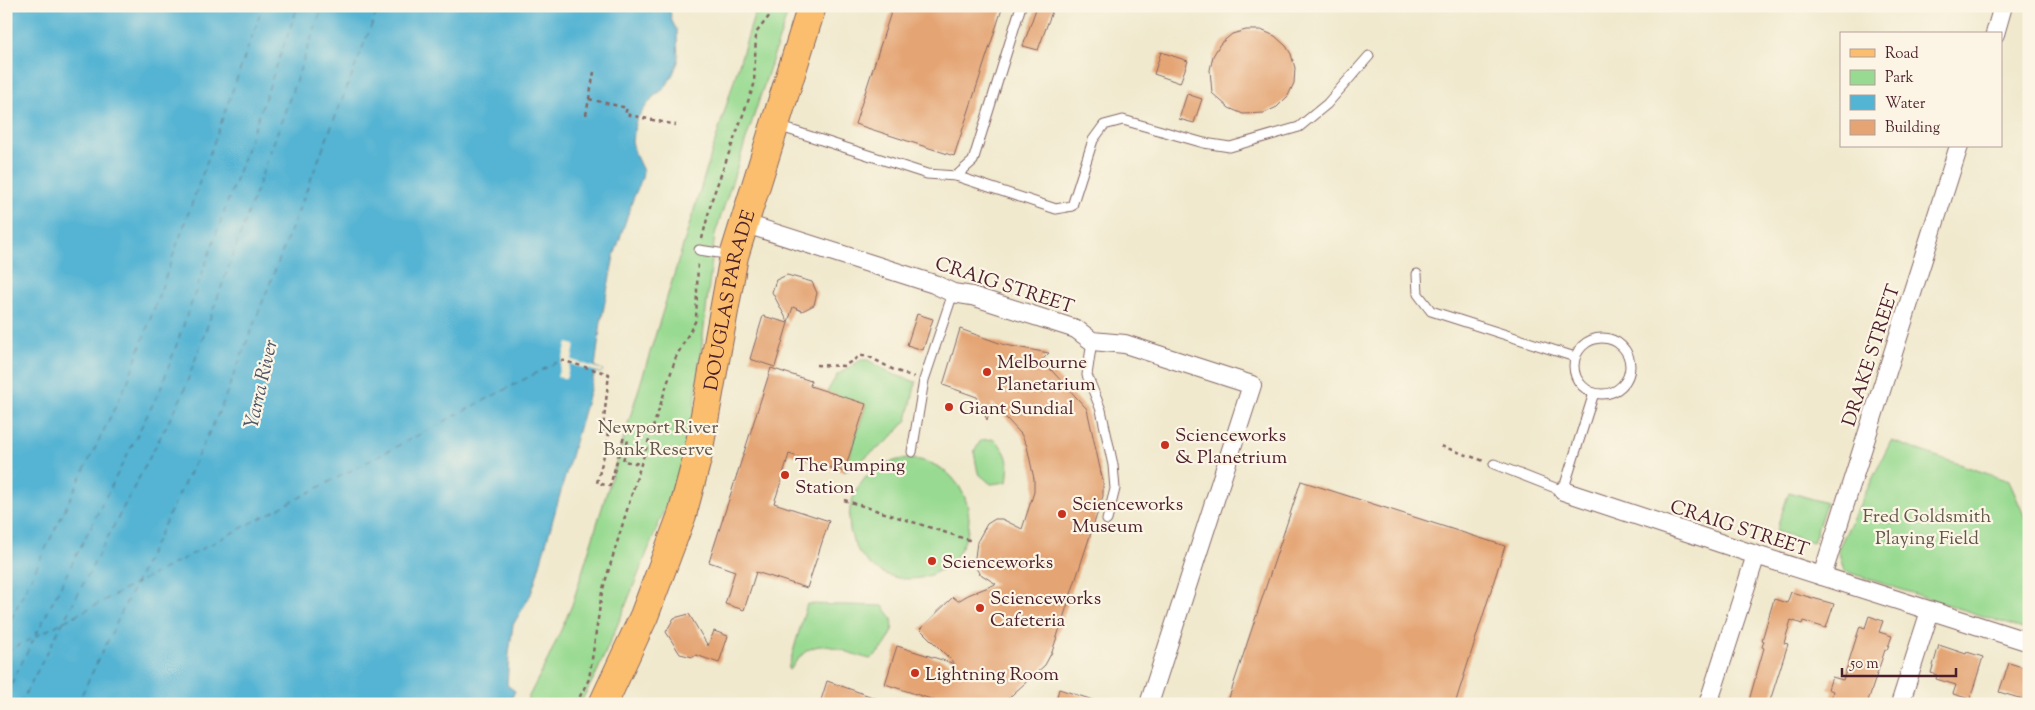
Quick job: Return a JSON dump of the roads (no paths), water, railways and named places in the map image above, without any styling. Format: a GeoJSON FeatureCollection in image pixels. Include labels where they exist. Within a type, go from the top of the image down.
{"type":"FeatureCollection","features":[{"type":"Feature","properties":{"kind":"main road","name":"DOUGLAS PARADE"},"geometry":{"type":"LineString","coordinates":[[603,704],[644,616],[682,515],[698,459],[734,256],[812,6]]}},
{"type":"Feature","properties":{"kind":"street"},"geometry":{"type":"LineString","coordinates":[[1996,32],[2004,6]]}},
{"type":"Feature","properties":{"kind":"street","name":"DRAKE STREET"},"geometry":{"type":"LineString","coordinates":[[1822,576],[1958,148]]}},
{"type":"Feature","properties":{"kind":"street","name":"CRAIG STREET"},"geometry":{"type":"LineString","coordinates":[[743,223],[934,284],[954,293],[972,296],[1076,329],[1092,341],[1124,344],[1252,385],[1149,704]]}},
{"type":"Feature","properties":{"kind":"street","name":"CRAIG STREET"},"geometry":{"type":"LineString","coordinates":[[1563,491],[2029,642]]}},
{"type":"Feature","properties":{"kind":"street"},"geometry":{"type":"LineString","coordinates":[[1708,704],[1756,555]]}},
{"type":"Feature","properties":{"kind":"street"},"geometry":{"type":"LineString","coordinates":[[1900,704],[1930,611]]}},
{"type":"Feature","properties":{"kind":"lane"},"geometry":{"type":"LineString","coordinates":[[956,176],[973,161],[1021,6]]}},
{"type":"Feature","properties":{"kind":"lane"},"geometry":{"type":"LineString","coordinates":[[775,126],[927,174],[956,176],[1056,209],[1072,206],[1093,140],[1104,125],[1123,120],[1204,143],[1230,147],[1299,127],[1327,104],[1369,56]]}},
{"type":"Feature","properties":{"kind":"lane"},"geometry":{"type":"LineString","coordinates":[[699,250],[734,256]]}},
{"type":"Feature","properties":{"kind":"lane"},"geometry":{"type":"LineString","coordinates":[[1417,274],[1418,294],[1431,311],[1575,357]]}},
{"type":"Feature","properties":{"kind":"lane"},"geometry":{"type":"LineString","coordinates":[[912,452],[924,380],[954,293]]}},
{"type":"Feature","properties":{"kind":"lane"},"geometry":{"type":"LineString","coordinates":[[1604,338],[1621,346],[1629,362],[1629,372],[1620,388],[1603,394],[1594,393],[1579,383],[1573,366],[1575,357],[1586,343],[1604,338]]}},
{"type":"Feature","properties":{"kind":"lane"},"geometry":{"type":"LineString","coordinates":[[1092,341],[1087,375],[1101,410],[1113,465],[1115,489],[1107,520]]}},
{"type":"Feature","properties":{"kind":"lane"},"geometry":{"type":"LineString","coordinates":[[1563,491],[1594,393]]}},
{"type":"Feature","properties":{"kind":"lane","name":"CRAIG STREET"},"geometry":{"type":"LineString","coordinates":[[1494,464],[1563,491]]}},
{"type":"Feature","properties":{"kind":"water","name":"Yarra River"},"geometry":{"type":"Polygon","coordinates":[[[6,6],[670,6],[671,19],[677,31],[678,62],[665,88],[653,97],[636,120],[632,141],[635,154],[643,171],[614,256],[601,322],[595,367],[603,370],[601,373],[595,372],[531,594],[513,625],[507,685],[515,691],[509,704],[6,704],[6,6]]]}},
{"type":"Feature","properties":{"kind":"place","name":"Melbourne Planetarium"},"geometry":{"type":"Point","coordinates":[987,372]}},
{"type":"Feature","properties":{"kind":"place","name":"Giant Sundial"},"geometry":{"type":"Point","coordinates":[949,407]}},
{"type":"Feature","properties":{"kind":"place","name":"Scienceworks & Planetrium"},"geometry":{"type":"Point","coordinates":[1165,445]}},
{"type":"Feature","properties":{"kind":"place","name":"The Pumping Station"},"geometry":{"type":"Point","coordinates":[785,475]}},
{"type":"Feature","properties":{"kind":"place","name":"Scienceworks Museum"},"geometry":{"type":"Point","coordinates":[1062,514]}},
{"type":"Feature","properties":{"kind":"place","name":"Scienceworks"},"geometry":{"type":"Point","coordinates":[932,561]}},
{"type":"Feature","properties":{"kind":"place","name":"Scienceworks Cafeteria"},"geometry":{"type":"Point","coordinates":[980,608]}},
{"type":"Feature","properties":{"kind":"place","name":"Lightning Room"},"geometry":{"type":"Point","coordinates":[915,673]}},
{"type":"Feature","properties":{"kind":"park label","name":"Newport River Bank Reserve"},"geometry":{"type":"Point","coordinates":[658,437]}},
{"type":"Feature","properties":{"kind":"park label","name":"Fred Goldsmith Playing Field"},"geometry":{"type":"Point","coordinates":[1927,526]}}]}
